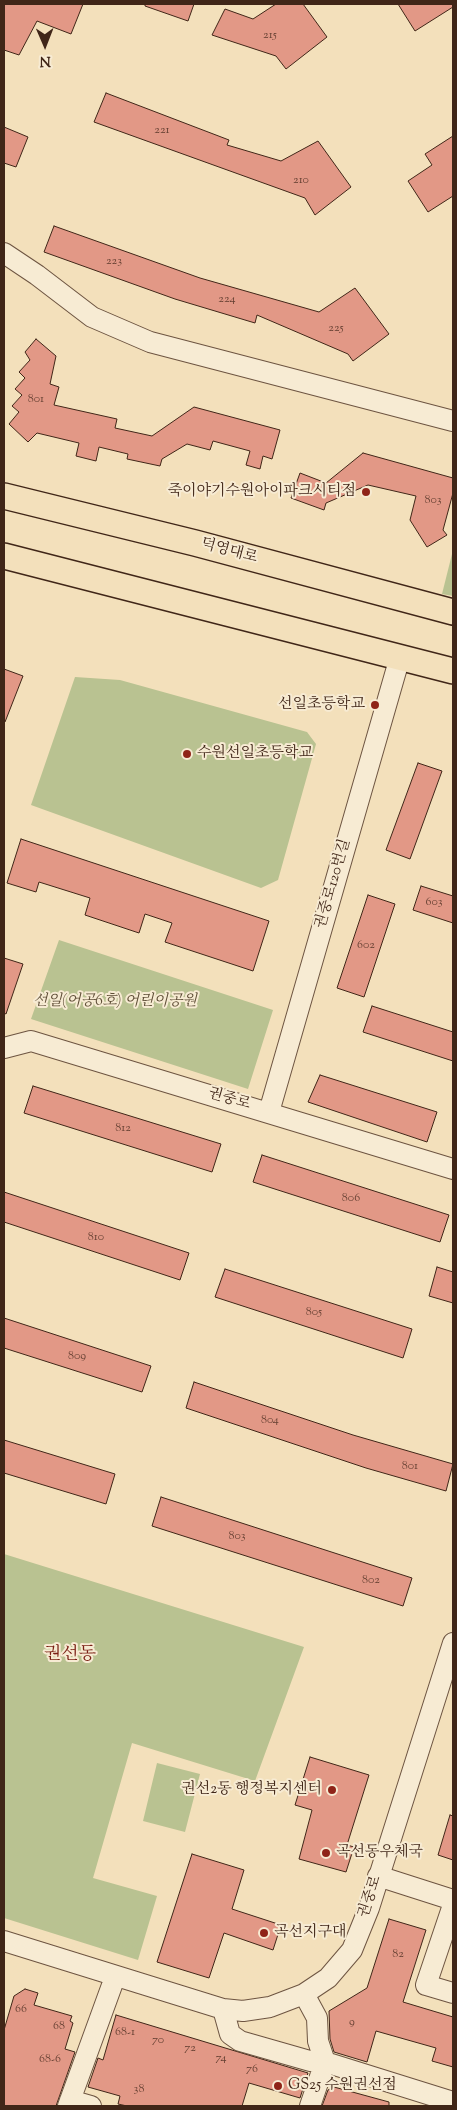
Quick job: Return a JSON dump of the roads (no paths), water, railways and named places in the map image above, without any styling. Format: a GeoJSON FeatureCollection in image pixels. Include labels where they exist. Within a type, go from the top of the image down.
{"type":"FeatureCollection","features":[{"type":"Feature","properties":{"kind":"main road","name":"덕영대로"},"geometry":{"type":"LineString","coordinates":[[4,496],[195,543],[453,612]]}},
{"type":"Feature","properties":{"kind":"main road"},"geometry":{"type":"LineString","coordinates":[[4,556],[453,671]]}},
{"type":"Feature","properties":{"kind":"street"},"geometry":{"type":"LineString","coordinates":[[4,253],[37,275],[92,317],[150,342],[453,421]]}},
{"type":"Feature","properties":{"kind":"street","name":"권중로120번길"},"geometry":{"type":"LineString","coordinates":[[269,1112],[400,657]]}},
{"type":"Feature","properties":{"kind":"street","name":"권중로"},"geometry":{"type":"LineString","coordinates":[[4,1048],[31,1041],[453,1169]]}},
{"type":"Feature","properties":{"kind":"street","name":"권중로"},"geometry":{"type":"LineString","coordinates":[[4,1941],[223,2009],[243,2010],[270,2007],[304,1994],[328,1978],[352,1950],[369,1908],[453,1643]]}},
{"type":"Feature","properties":{"kind":"street"},"geometry":{"type":"LineString","coordinates":[[378,1876],[453,1900]]}},
{"type":"Feature","properties":{"kind":"street"},"geometry":{"type":"LineString","coordinates":[[453,1905],[426,1985],[453,1994]]}},
{"type":"Feature","properties":{"kind":"street"},"geometry":{"type":"LineString","coordinates":[[91,2106],[69,2103],[115,1977]]}},
{"type":"Feature","properties":{"kind":"street"},"geometry":{"type":"LineString","coordinates":[[304,1994],[317,2018],[318,2040],[325,2062],[310,2106]]}},
{"type":"Feature","properties":{"kind":"street"},"geometry":{"type":"LineString","coordinates":[[223,2009],[230,2034],[240,2041],[310,2061],[325,2062],[453,2102]]}},
{"type":"Feature","properties":{"kind":"place","name":"죽이야기수원아이파크시티점"},"geometry":{"type":"Point","coordinates":[366,492]}},
{"type":"Feature","properties":{"kind":"place","name":"선일초등학교"},"geometry":{"type":"Point","coordinates":[375,705]}},
{"type":"Feature","properties":{"kind":"place","name":"수원선일초등학교"},"geometry":{"type":"Point","coordinates":[187,754]}},
{"type":"Feature","properties":{"kind":"place","name":"권선2동 행정복지센터"},"geometry":{"type":"Point","coordinates":[332,1790]}},
{"type":"Feature","properties":{"kind":"place","name":"곡선동우체국"},"geometry":{"type":"Point","coordinates":[326,1853]}},
{"type":"Feature","properties":{"kind":"place","name":"곡선지구대"},"geometry":{"type":"Point","coordinates":[264,1933]}},
{"type":"Feature","properties":{"kind":"place","name":"GS25 수원권선점"},"geometry":{"type":"Point","coordinates":[278,2086]}},
{"type":"Feature","properties":{"kind":"district","name":"권선동"},"geometry":{"type":"Point","coordinates":[70,1656]}},
{"type":"Feature","properties":{"kind":"park label","name":"선일(어공6호) 어린이공원"},"geometry":{"type":"Point","coordinates":[115,1002]}}]}
